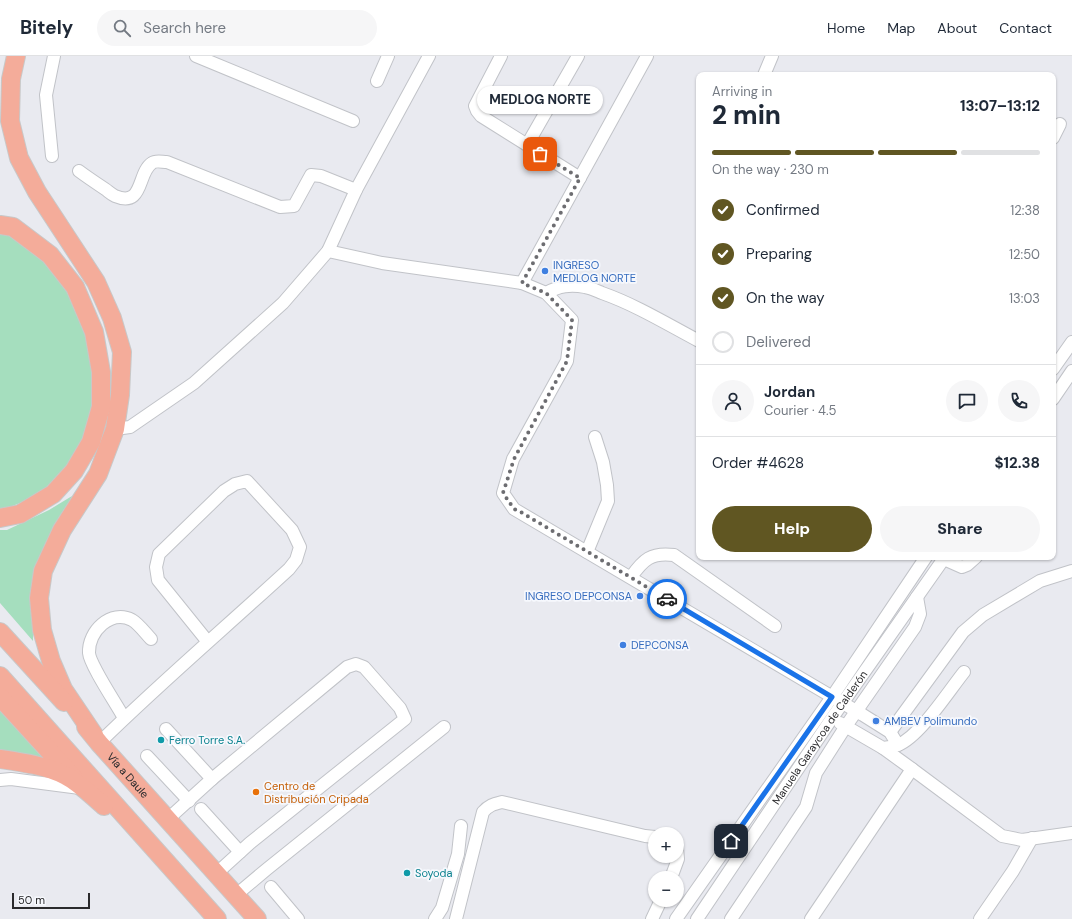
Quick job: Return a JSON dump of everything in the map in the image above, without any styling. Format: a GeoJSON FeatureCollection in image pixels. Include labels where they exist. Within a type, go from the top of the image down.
{"type":"FeatureCollection","features":[{"type":"Feature","properties":{"kind":"highway"},"geometry":{"type":"LineString","coordinates":[[16,56],[11,79],[10,121],[19,158],[37,192],[96,282],[112,318],[122,352],[120,395],[115,429],[98,474],[62,530],[42,571],[39,598],[42,630],[51,661],[63,689],[96,739]]}},
{"type":"Feature","properties":{"kind":"highway"},"geometry":{"type":"LineString","coordinates":[[0,225],[12,227],[50,255],[75,288],[94,332],[101,372],[101,408],[91,442],[74,471],[53,494],[20,514],[0,518]]}},
{"type":"Feature","properties":{"kind":"highway","name":"Vía a Daule"},"geometry":{"type":"LineString","coordinates":[[1,633],[257,919]]}},
{"type":"Feature","properties":{"kind":"highway"},"geometry":{"type":"LineString","coordinates":[[0,676],[217,919]]}},
{"type":"Feature","properties":{"kind":"highway"},"geometry":{"type":"LineString","coordinates":[[0,698],[83,788]]}},
{"type":"Feature","properties":{"kind":"highway"},"geometry":{"type":"LineString","coordinates":[[0,759],[24,763],[66,776],[83,788],[160,855]]}},
{"type":"Feature","properties":{"kind":"street"},"geometry":{"type":"LineString","coordinates":[[52,156],[46,95],[54,56]]}},
{"type":"Feature","properties":{"kind":"street"},"geometry":{"type":"LineString","coordinates":[[196,56],[353,121]]}},
{"type":"Feature","properties":{"kind":"street"},"geometry":{"type":"LineString","coordinates":[[377,81],[388,56]]}},
{"type":"Feature","properties":{"kind":"street"},"geometry":{"type":"LineString","coordinates":[[115,429],[130,427],[194,383],[283,303],[328,251],[356,190],[429,56]]}},
{"type":"Feature","properties":{"kind":"street"},"geometry":{"type":"LineString","coordinates":[[501,56],[475,106],[477,111],[481,116],[580,178]]}},
{"type":"Feature","properties":{"kind":"street"},"geometry":{"type":"LineString","coordinates":[[527,145],[578,56]]}},
{"type":"Feature","properties":{"kind":"street"},"geometry":{"type":"LineString","coordinates":[[522,283],[647,56]]}},
{"type":"Feature","properties":{"kind":"street"},"geometry":{"type":"LineString","coordinates":[[765,72],[772,56]]}},
{"type":"Feature","properties":{"kind":"street"},"geometry":{"type":"LineString","coordinates":[[1056,132],[1060,124]]}},
{"type":"Feature","properties":{"kind":"street"},"geometry":{"type":"LineString","coordinates":[[79,171],[114,196],[123,198],[131,197],[136,193],[148,166],[153,162],[167,162],[280,207],[294,206],[311,175],[321,176],[356,190]]}},
{"type":"Feature","properties":{"kind":"street"},"geometry":{"type":"LineString","coordinates":[[328,251],[382,263],[522,283],[546,293],[572,320],[567,361],[514,459],[503,493],[514,509],[844,703],[890,732],[898,745]]}},
{"type":"Feature","properties":{"kind":"street"},"geometry":{"type":"LineString","coordinates":[[546,293],[558,287],[585,287],[627,303],[696,339]]}},
{"type":"Feature","properties":{"kind":"street"},"geometry":{"type":"LineString","coordinates":[[1056,365],[1072,342]]}},
{"type":"Feature","properties":{"kind":"street"},"geometry":{"type":"LineString","coordinates":[[1056,395],[1072,371]]}},
{"type":"Feature","properties":{"kind":"street"},"geometry":{"type":"LineString","coordinates":[[587,552],[608,501],[603,462],[595,437]]}},
{"type":"Feature","properties":{"kind":"street"},"geometry":{"type":"LineString","coordinates":[[96,739],[124,718],[290,569],[296,560],[300,547],[292,530],[247,481],[235,484],[224,491],[159,554],[156,567],[158,580],[208,642]]}},
{"type":"Feature","properties":{"kind":"street"},"geometry":{"type":"LineString","coordinates":[[631,577],[639,566],[649,558],[662,554],[674,555],[775,626]]}},
{"type":"Feature","properties":{"kind":"street","name":"Manuela Garaycoa de Calderón"},"geometry":{"type":"LineString","coordinates":[[676,919],[832,697],[924,560]]}},
{"type":"Feature","properties":{"kind":"street","name":"Manuela Garaycoa de Calderón"},"geometry":{"type":"LineString","coordinates":[[697,919],[832,718],[844,703],[943,560]]}},
{"type":"Feature","properties":{"kind":"street"},"geometry":{"type":"LineString","coordinates":[[948,560],[962,567],[968,565],[973,560]]}},
{"type":"Feature","properties":{"kind":"street"},"geometry":{"type":"LineString","coordinates":[[890,732],[963,632],[984,615],[1040,581],[1072,571]]}},
{"type":"Feature","properties":{"kind":"street"},"geometry":{"type":"LineString","coordinates":[[731,919],[806,807],[816,773],[846,726],[915,627],[920,614],[917,597]]}},
{"type":"Feature","properties":{"kind":"street"},"geometry":{"type":"LineString","coordinates":[[124,718],[94,666],[89,653],[94,632],[108,620],[121,616],[133,620],[152,639]]}},
{"type":"Feature","properties":{"kind":"street"},"geometry":{"type":"LineString","coordinates":[[168,819],[212,779],[347,667],[356,664],[364,667],[400,708],[405,719],[216,873]]}},
{"type":"Feature","properties":{"kind":"street"},"geometry":{"type":"LineString","coordinates":[[882,748],[898,745],[910,738],[922,726],[964,672]]}},
{"type":"Feature","properties":{"kind":"street"},"geometry":{"type":"LineString","coordinates":[[832,718],[882,748],[1002,836],[1022,840],[1072,833]]}},
{"type":"Feature","properties":{"kind":"street"},"geometry":{"type":"LineString","coordinates":[[236,895],[444,727]]}},
{"type":"Feature","properties":{"kind":"street"},"geometry":{"type":"LineString","coordinates":[[166,729],[212,779]]}},
{"type":"Feature","properties":{"kind":"street"},"geometry":{"type":"LineString","coordinates":[[147,756],[189,801]]}},
{"type":"Feature","properties":{"kind":"street"},"geometry":{"type":"LineString","coordinates":[[811,919],[912,769]]}},
{"type":"Feature","properties":{"kind":"street"},"geometry":{"type":"LineString","coordinates":[[0,780],[11,779],[83,788]]}},
{"type":"Feature","properties":{"kind":"street"},"geometry":{"type":"LineString","coordinates":[[456,919],[483,812],[488,806],[502,802],[648,836]]}},
{"type":"Feature","properties":{"kind":"street"},"geometry":{"type":"LineString","coordinates":[[201,809],[240,852]]}},
{"type":"Feature","properties":{"kind":"street"},"geometry":{"type":"LineString","coordinates":[[435,919],[442,908],[458,854],[461,826]]}},
{"type":"Feature","properties":{"kind":"street"},"geometry":{"type":"LineString","coordinates":[[980,919],[1013,871],[1032,838]]}},
{"type":"Feature","properties":{"kind":"street"},"geometry":{"type":"LineString","coordinates":[[271,887],[298,919]]}},
{"type":"Feature","properties":{"kind":"street"},"geometry":{"type":"LineString","coordinates":[[652,919],[658,907]]}},
{"type":"Feature","properties":{"kind":"green space"},"geometry":{"type":"Polygon","coordinates":[[[0,231],[3,231],[34,250],[66,283],[88,333],[93,363],[94,397],[89,427],[77,454],[57,481],[30,499],[0,511],[0,231]]]}},
{"type":"Feature","properties":{"kind":"green space"},"geometry":{"type":"Polygon","coordinates":[[[72,496],[38,561],[33,602],[33,641],[0,603],[0,530],[7,530],[49,510],[72,496]]]}},
{"type":"Feature","properties":{"kind":"green space"},"geometry":{"type":"Polygon","coordinates":[[[0,704],[61,770],[0,753],[0,704]]]}},
{"type":"Feature","properties":{"kind":"way so far"},"geometry":{"type":"LineString","coordinates":[[540,154],[580,178],[522,283],[546,293],[572,320],[567,361],[514,459],[503,493],[514,509],[667,599]]}},
{"type":"Feature","properties":{"kind":"place","name":"MEDLOG NORTE"},"geometry":{"type":"Point","coordinates":[540,154]}},
{"type":"Feature","properties":{"kind":"place","name":"INGRESO MEDLOG NORTE"},"geometry":{"type":"Point","coordinates":[545,271]}},
{"type":"Feature","properties":{"kind":"place","name":"INGRESO DEPCONSA"},"geometry":{"type":"Point","coordinates":[640,596]}},
{"type":"Feature","properties":{"kind":"place","name":"DEPCONSA"},"geometry":{"type":"Point","coordinates":[623,645]}},
{"type":"Feature","properties":{"kind":"place","name":"AMBEV Polimundo"},"geometry":{"type":"Point","coordinates":[876,721]}},
{"type":"Feature","properties":{"kind":"place","name":"Ferro Torre S.A."},"geometry":{"type":"Point","coordinates":[161,740]}},
{"type":"Feature","properties":{"kind":"place","name":"Centro de Distribución Cripada"},"geometry":{"type":"Point","coordinates":[256,792]}},
{"type":"Feature","properties":{"kind":"place","name":"Soyoda"},"geometry":{"type":"Point","coordinates":[407,873]}},
{"type":"Feature","properties":{"kind":"route"},"geometry":{"type":"LineString","coordinates":[[667,599],[832,697],[731,841]]}}]}
